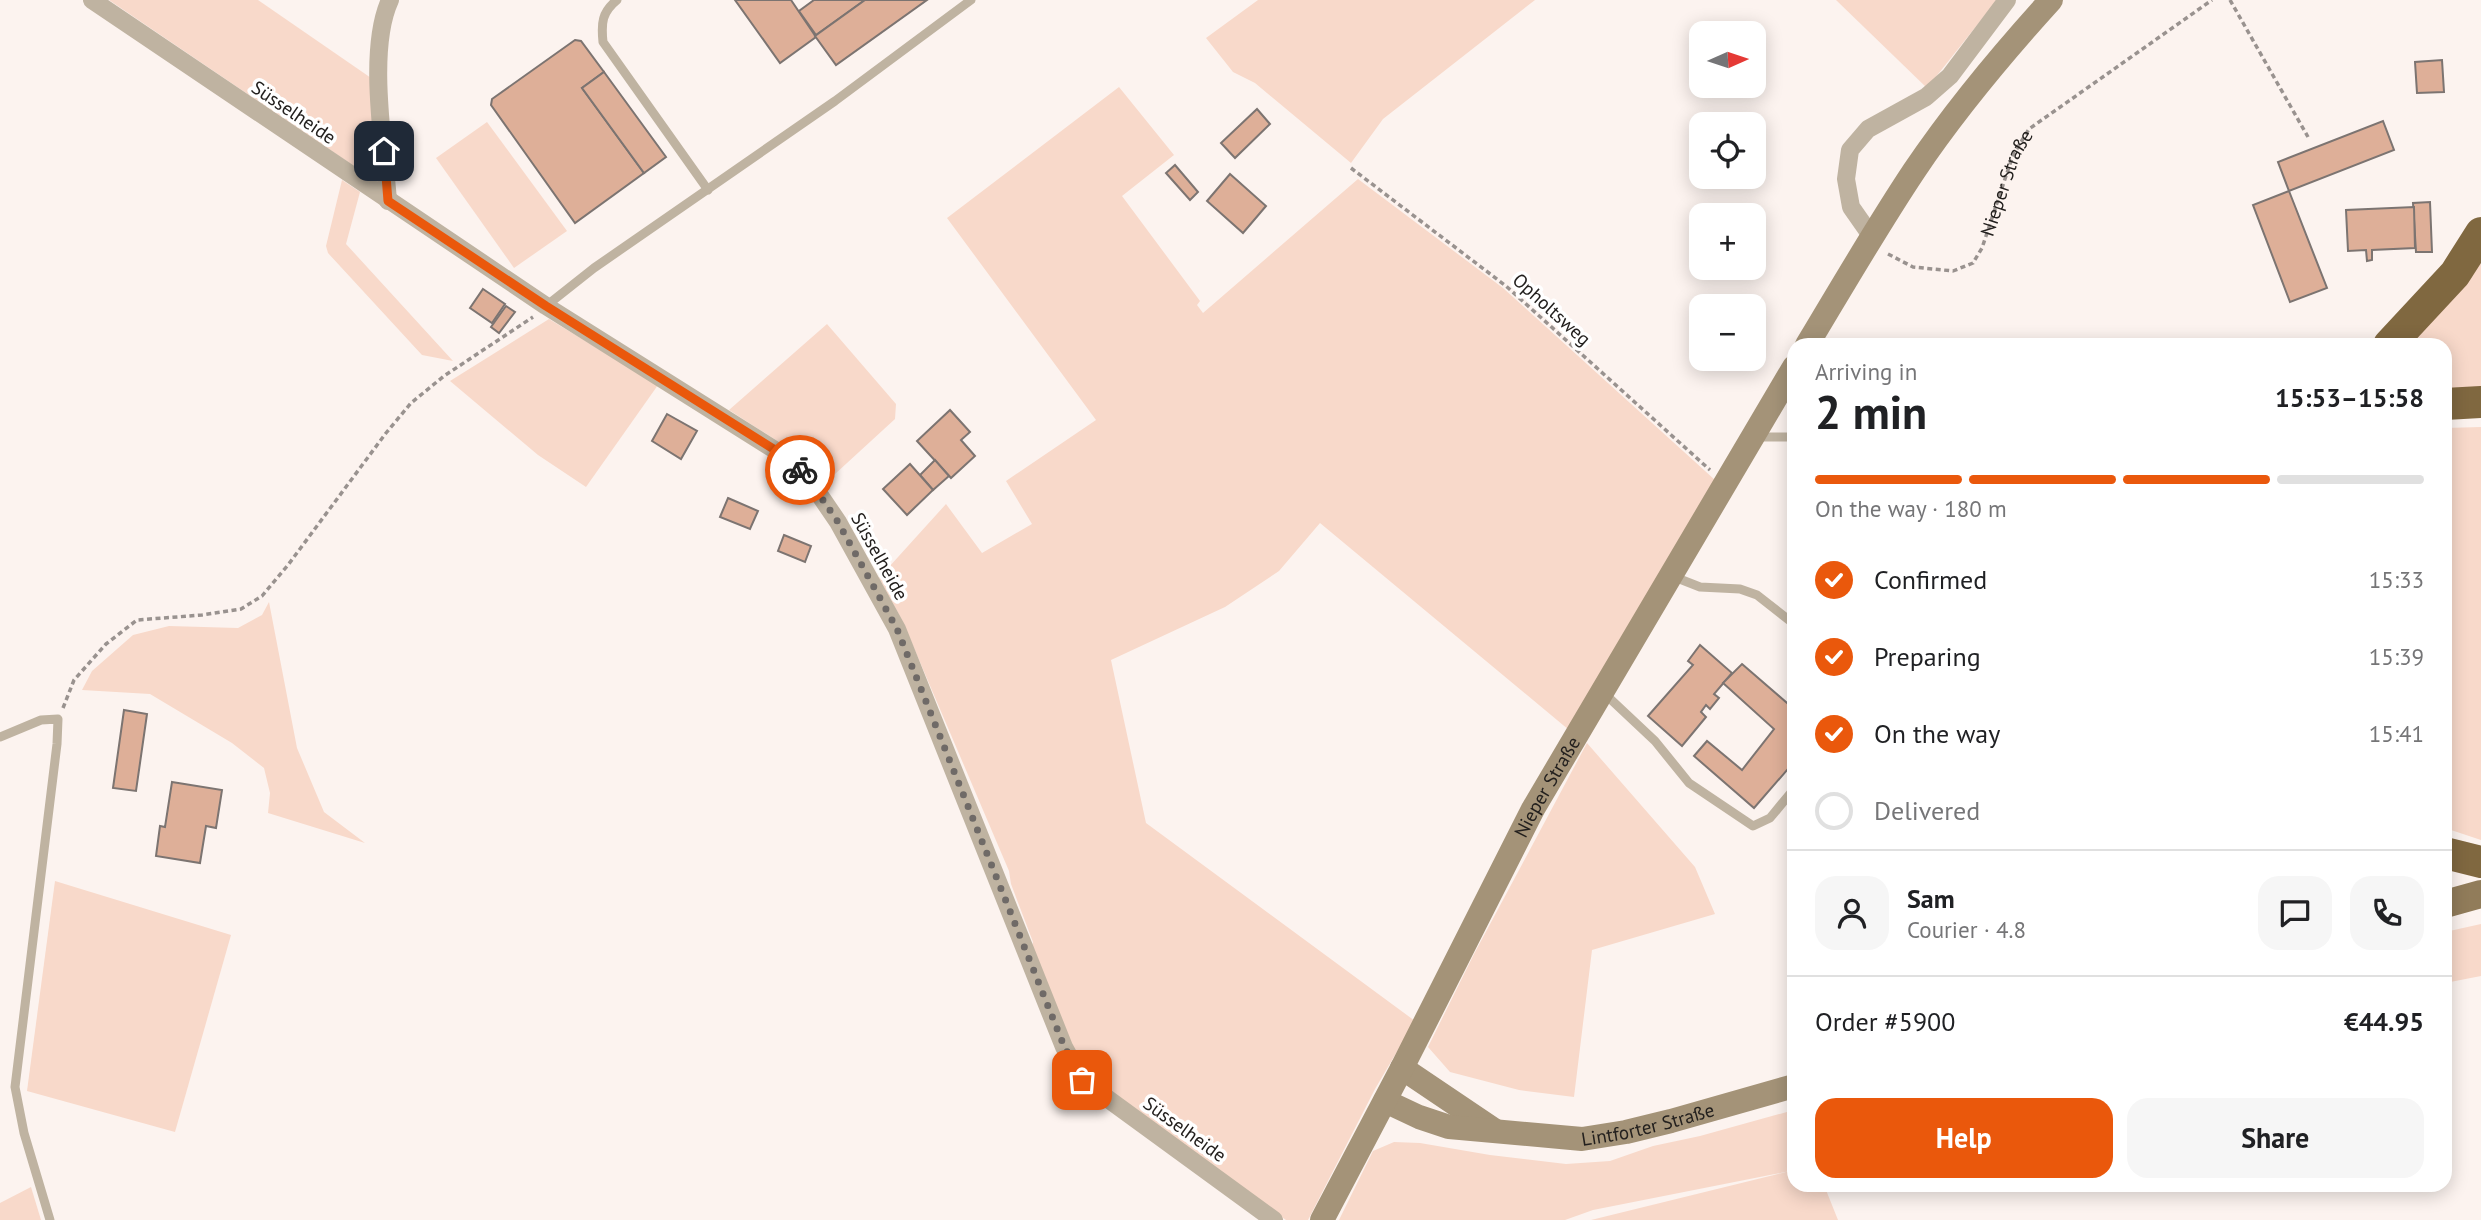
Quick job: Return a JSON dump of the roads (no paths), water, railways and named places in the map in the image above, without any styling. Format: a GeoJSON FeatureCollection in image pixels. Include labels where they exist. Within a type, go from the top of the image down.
{"type":"FeatureCollection","features":[{"type":"Feature","properties":{"kind":"highway"},"geometry":{"type":"LineString","coordinates":[[2396,338],[2455,274],[2481,233]]}},
{"type":"Feature","properties":{"kind":"highway"},"geometry":{"type":"LineString","coordinates":[[2452,404],[2481,402]]}},
{"type":"Feature","properties":{"kind":"highway"},"geometry":{"type":"LineString","coordinates":[[2452,855],[2481,862]]}},
{"type":"Feature","properties":{"kind":"main road"},"geometry":{"type":"LineString","coordinates":[[2452,902],[2481,894]]}},
{"type":"Feature","properties":{"kind":"street","name":"Süsselheide"},"geometry":{"type":"LineString","coordinates":[[92,0],[546,306],[783,455],[808,478],[838,522],[897,629],[1064,1046],[1082,1080],[1274,1220]]}},
{"type":"Feature","properties":{"kind":"street"},"geometry":{"type":"LineString","coordinates":[[388,201],[379,77],[382,17],[390,0]]}},
{"type":"Feature","properties":{"kind":"street"},"geometry":{"type":"LineString","coordinates":[[1872,237],[1851,207],[1846,179],[1850,150],[1868,129],[1926,97],[1950,76],[2007,0]]}},
{"type":"Feature","properties":{"kind":"street"},"geometry":{"type":"LineString","coordinates":[[1811,338],[1915,170],[1965,100],[2051,0]]}},
{"type":"Feature","properties":{"kind":"street","name":"Nieper Straße"},"geometry":{"type":"LineString","coordinates":[[1322,1220],[1533,809],[1787,379]]}},
{"type":"Feature","properties":{"kind":"street","name":"Lintforter Straße"},"geometry":{"type":"LineString","coordinates":[[1402,1068],[1496,1132]]}},
{"type":"Feature","properties":{"kind":"street","name":"Lintforter Straße"},"geometry":{"type":"LineString","coordinates":[[1384,1101],[1450,1127],[1582,1139],[1671,1121],[1787,1088]]}},
{"type":"Feature","properties":{"kind":"lane"},"geometry":{"type":"LineString","coordinates":[[617,0],[603,15],[603,42],[708,190]]}},
{"type":"Feature","properties":{"kind":"lane"},"geometry":{"type":"LineString","coordinates":[[546,306],[594,268],[708,190],[971,0]]}},
{"type":"Feature","properties":{"kind":"lane"},"geometry":{"type":"LineString","coordinates":[[1752,437],[1787,437]]}},
{"type":"Feature","properties":{"kind":"lane"},"geometry":{"type":"LineString","coordinates":[[1670,575],[1700,587],[1740,589],[1757,595],[1787,619]]}},
{"type":"Feature","properties":{"kind":"lane"},"geometry":{"type":"LineString","coordinates":[[1601,690],[1656,741],[1689,783],[1753,826],[1770,818],[1787,797]]}},
{"type":"Feature","properties":{"kind":"lane"},"geometry":{"type":"LineString","coordinates":[[0,737],[41,720],[58,719],[56,757],[15,1087],[24,1133],[50,1220]]}}]}
